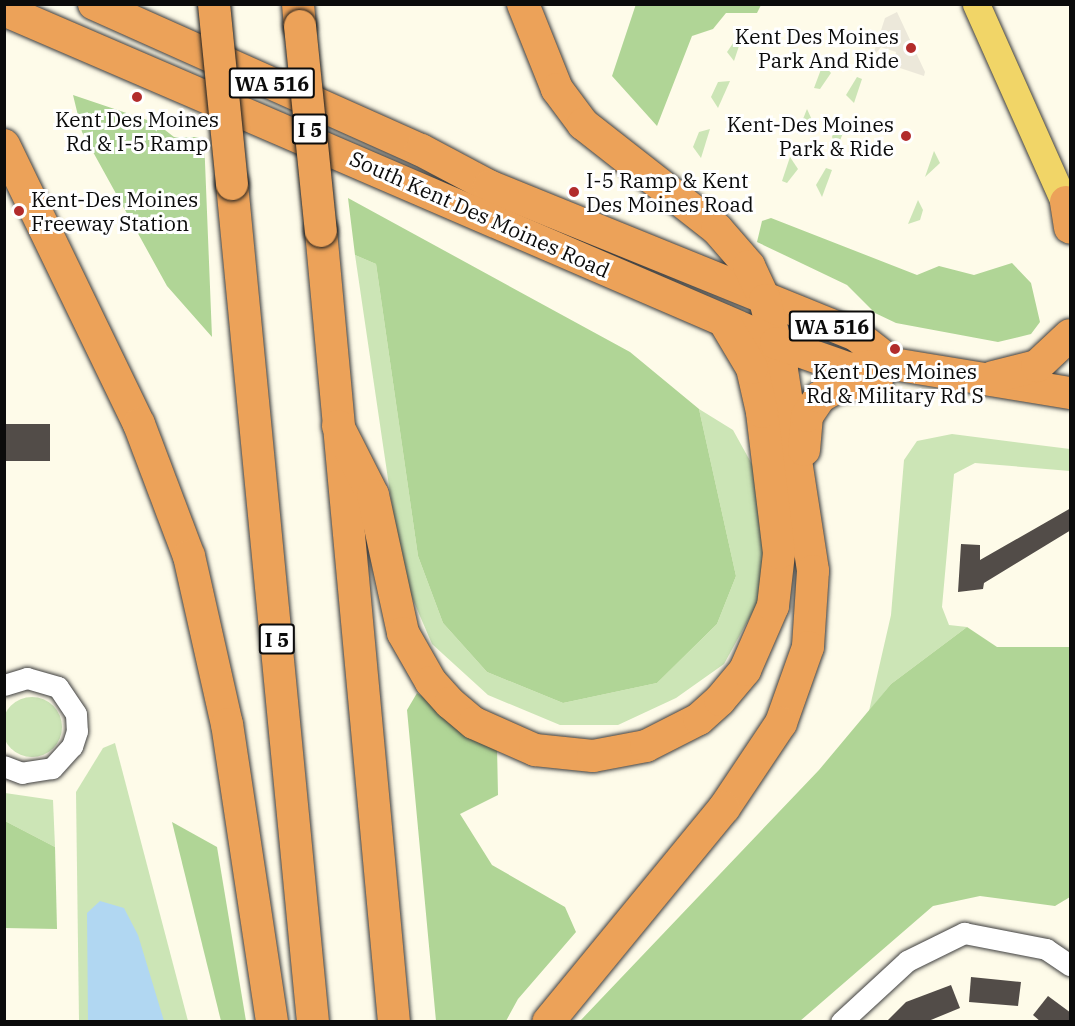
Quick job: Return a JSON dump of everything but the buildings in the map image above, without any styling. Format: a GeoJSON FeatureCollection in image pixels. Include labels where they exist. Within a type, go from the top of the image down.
{"type":"FeatureCollection","features":[{"type":"Feature","properties":{"kind":"highway","name":"South Kent Des Moines Road"},"geometry":{"type":"LineString","coordinates":[[94,4],[422,150],[489,186],[765,300],[856,335],[893,364]]}},
{"type":"Feature","properties":{"kind":"highway","name":"I 5"},"geometry":{"type":"LineString","coordinates":[[214,4],[313,1022]]}},
{"type":"Feature","properties":{"kind":"highway"},"geometry":{"type":"LineString","coordinates":[[523,4],[557,89],[583,124],[717,229],[749,267],[765,300],[776,343],[802,490],[813,610],[801,674],[781,723],[724,808],[548,1022]]}},
{"type":"Feature","properties":{"kind":"highway","name":"South Kent Des Moines Road"},"geometry":{"type":"LineString","coordinates":[[4,10],[776,343],[850,369],[893,364],[979,380],[1071,393]]}},
{"type":"Feature","properties":{"kind":"highway","name":"I 5"},"geometry":{"type":"LineString","coordinates":[[299,15],[394,1022]]}},
{"type":"Feature","properties":{"kind":"highway"},"geometry":{"type":"LineString","coordinates":[[4,146],[139,424],[186,547],[227,724],[272,1022]]}},
{"type":"Feature","properties":{"kind":"highway"},"geometry":{"type":"LineString","coordinates":[[338,426],[373,495],[403,633],[426,675],[450,703],[474,723],[535,750],[592,756],[646,746],[699,719],[720,700],[745,670],[773,606],[779,553],[762,412],[752,368],[724,321]]}},
{"type":"Feature","properties":{"kind":"highway"},"geometry":{"type":"LineString","coordinates":[[979,380],[1037,366],[1071,335]]}},
{"type":"Feature","properties":{"kind":"highway"},"geometry":{"type":"LineString","coordinates":[[802,490],[807,416],[820,397],[837,387],[902,381],[934,372]]}},
{"type":"Feature","properties":{"kind":"main road"},"geometry":{"type":"LineString","coordinates":[[976,4],[1069,215]]}},
{"type":"Feature","properties":{"kind":"street"},"geometry":{"type":"LineString","coordinates":[[4,686],[27,678],[58,687],[69,699],[77,731],[72,746],[52,768],[22,773],[4,766]]}},
{"type":"Feature","properties":{"kind":"street"},"geometry":{"type":"LineString","coordinates":[[841,1022],[907,961],[964,933],[1046,949],[1071,965]]}},
{"type":"Feature","properties":{"kind":"green space"},"geometry":{"type":"Polygon","coordinates":[[[636,4],[761,5],[757,13],[726,13],[713,29],[692,36],[657,126],[612,76],[636,4]]]}},
{"type":"Feature","properties":{"kind":"green space"},"geometry":{"type":"Polygon","coordinates":[[[738,36],[742,37],[734,61],[727,52],[738,36]]]}},
{"type":"Feature","properties":{"kind":"green space"},"geometry":{"type":"Polygon","coordinates":[[[823,64],[831,73],[820,89],[814,88],[823,64]]]}},
{"type":"Feature","properties":{"kind":"green space"},"geometry":{"type":"Polygon","coordinates":[[[857,77],[862,79],[854,103],[846,95],[857,77]]]}},
{"type":"Feature","properties":{"kind":"green space"},"geometry":{"type":"Polygon","coordinates":[[[730,81],[718,108],[711,97],[718,82],[730,81]]]}},
{"type":"Feature","properties":{"kind":"green space"},"geometry":{"type":"Polygon","coordinates":[[[73,95],[156,123],[174,137],[204,137],[212,337],[167,286],[82,132],[73,95]]]}},
{"type":"Feature","properties":{"kind":"green space"},"geometry":{"type":"Polygon","coordinates":[[[807,109],[812,120],[808,130],[797,134],[807,109]]]}},
{"type":"Feature","properties":{"kind":"green space"},"geometry":{"type":"Polygon","coordinates":[[[847,123],[837,148],[832,137],[836,126],[847,123]]]}},
{"type":"Feature","properties":{"kind":"green space"},"geometry":{"type":"Polygon","coordinates":[[[710,129],[701,158],[693,147],[699,132],[710,129]]]}},
{"type":"Feature","properties":{"kind":"green space"},"geometry":{"type":"Polygon","coordinates":[[[934,151],[940,163],[925,177],[934,151]]]}},
{"type":"Feature","properties":{"kind":"green space"},"geometry":{"type":"Polygon","coordinates":[[[790,157],[798,169],[787,183],[782,181],[790,157]]]}},
{"type":"Feature","properties":{"kind":"green space"},"geometry":{"type":"Polygon","coordinates":[[[826,168],[832,170],[822,197],[816,185],[826,168]]]}},
{"type":"Feature","properties":{"kind":"green space"},"geometry":{"type":"Polygon","coordinates":[[[348,198],[630,352],[699,409],[736,576],[717,624],[657,683],[563,703],[487,672],[443,623],[418,556],[376,264],[355,255],[348,198]]]}},
{"type":"Feature","properties":{"kind":"green space"},"geometry":{"type":"Polygon","coordinates":[[[918,200],[923,210],[920,220],[908,224],[918,200]]]}},
{"type":"Feature","properties":{"kind":"green space"},"geometry":{"type":"Polygon","coordinates":[[[771,218],[917,275],[939,266],[974,275],[1012,263],[1031,283],[1040,322],[1031,334],[998,342],[896,323],[875,313],[847,285],[757,242],[762,221],[771,218]]]}},
{"type":"Feature","properties":{"kind":"green space"},"geometry":{"type":"Polygon","coordinates":[[[355,255],[376,264],[418,556],[443,623],[487,672],[563,703],[657,683],[717,624],[736,576],[699,409],[733,430],[764,486],[771,544],[757,604],[724,664],[676,698],[618,725],[560,725],[488,695],[432,644],[402,574],[355,255]]]}},
{"type":"Feature","properties":{"kind":"green space"},"geometry":{"type":"Polygon","coordinates":[[[952,434],[1070,449],[1070,471],[975,463],[954,474],[942,607],[949,625],[967,627],[891,684],[869,711],[891,615],[904,460],[917,441],[952,434]]]}},
{"type":"Feature","properties":{"kind":"green space"},"geometry":{"type":"Polygon","coordinates":[[[967,627],[997,647],[1070,647],[1070,897],[1055,906],[980,896],[933,906],[800,1021],[580,1021],[819,770],[891,684],[967,627]]]}},
{"type":"Feature","properties":{"kind":"green space"},"geometry":{"type":"Polygon","coordinates":[[[417,693],[497,746],[498,795],[460,814],[492,865],[565,907],[576,932],[518,999],[506,1021],[436,1021],[407,710],[417,693]]]}},
{"type":"Feature","properties":{"kind":"green space"},"geometry":{"type":"Polygon","coordinates":[[[26,697],[38,697],[49,702],[57,710],[62,727],[60,739],[49,752],[38,757],[26,757],[15,752],[7,744],[2,733],[2,721],[7,710],[15,702],[26,697]]]}},
{"type":"Feature","properties":{"kind":"green space"},"geometry":{"type":"Polygon","coordinates":[[[115,743],[188,1021],[79,1021],[76,792],[103,748],[115,743]]]}},
{"type":"Feature","properties":{"kind":"green space"},"geometry":{"type":"Polygon","coordinates":[[[5,793],[53,800],[55,847],[5,821],[5,793]]]}},
{"type":"Feature","properties":{"kind":"green space"},"geometry":{"type":"Polygon","coordinates":[[[5,821],[55,847],[57,929],[5,928],[5,821]]]}},
{"type":"Feature","properties":{"kind":"green space"},"geometry":{"type":"Polygon","coordinates":[[[172,822],[217,847],[246,1021],[221,1021],[172,822]]]}},
{"type":"Feature","properties":{"kind":"shaded area"},"geometry":{"type":"Polygon","coordinates":[[[897,12],[925,72],[924,76],[894,66],[896,52],[881,47],[872,58],[885,18],[897,12]]]}},
{"type":"Feature","properties":{"kind":"water"},"geometry":{"type":"Polygon","coordinates":[[[100,901],[124,908],[138,935],[164,1021],[88,1021],[87,913],[100,901]]]}},
{"type":"Feature","properties":{"kind":"place","name":"Kent Des Moines Park And Ride"},"geometry":{"type":"Point","coordinates":[911,48]}},
{"type":"Feature","properties":{"kind":"place","name":"Kent Des Moines Rd & I-5 Ramp"},"geometry":{"type":"Point","coordinates":[137,97]}},
{"type":"Feature","properties":{"kind":"place","name":"Kent-Des Moines Park & Ride"},"geometry":{"type":"Point","coordinates":[906,136]}},
{"type":"Feature","properties":{"kind":"place","name":"I-5 Ramp & Kent Des Moines Road"},"geometry":{"type":"Point","coordinates":[574,192]}},
{"type":"Feature","properties":{"kind":"place","name":"Kent-Des Moines Freeway Station"},"geometry":{"type":"Point","coordinates":[19,211]}},
{"type":"Feature","properties":{"kind":"place","name":"Kent Des Moines Rd & Military Rd S"},"geometry":{"type":"Point","coordinates":[895,349]}}]}
